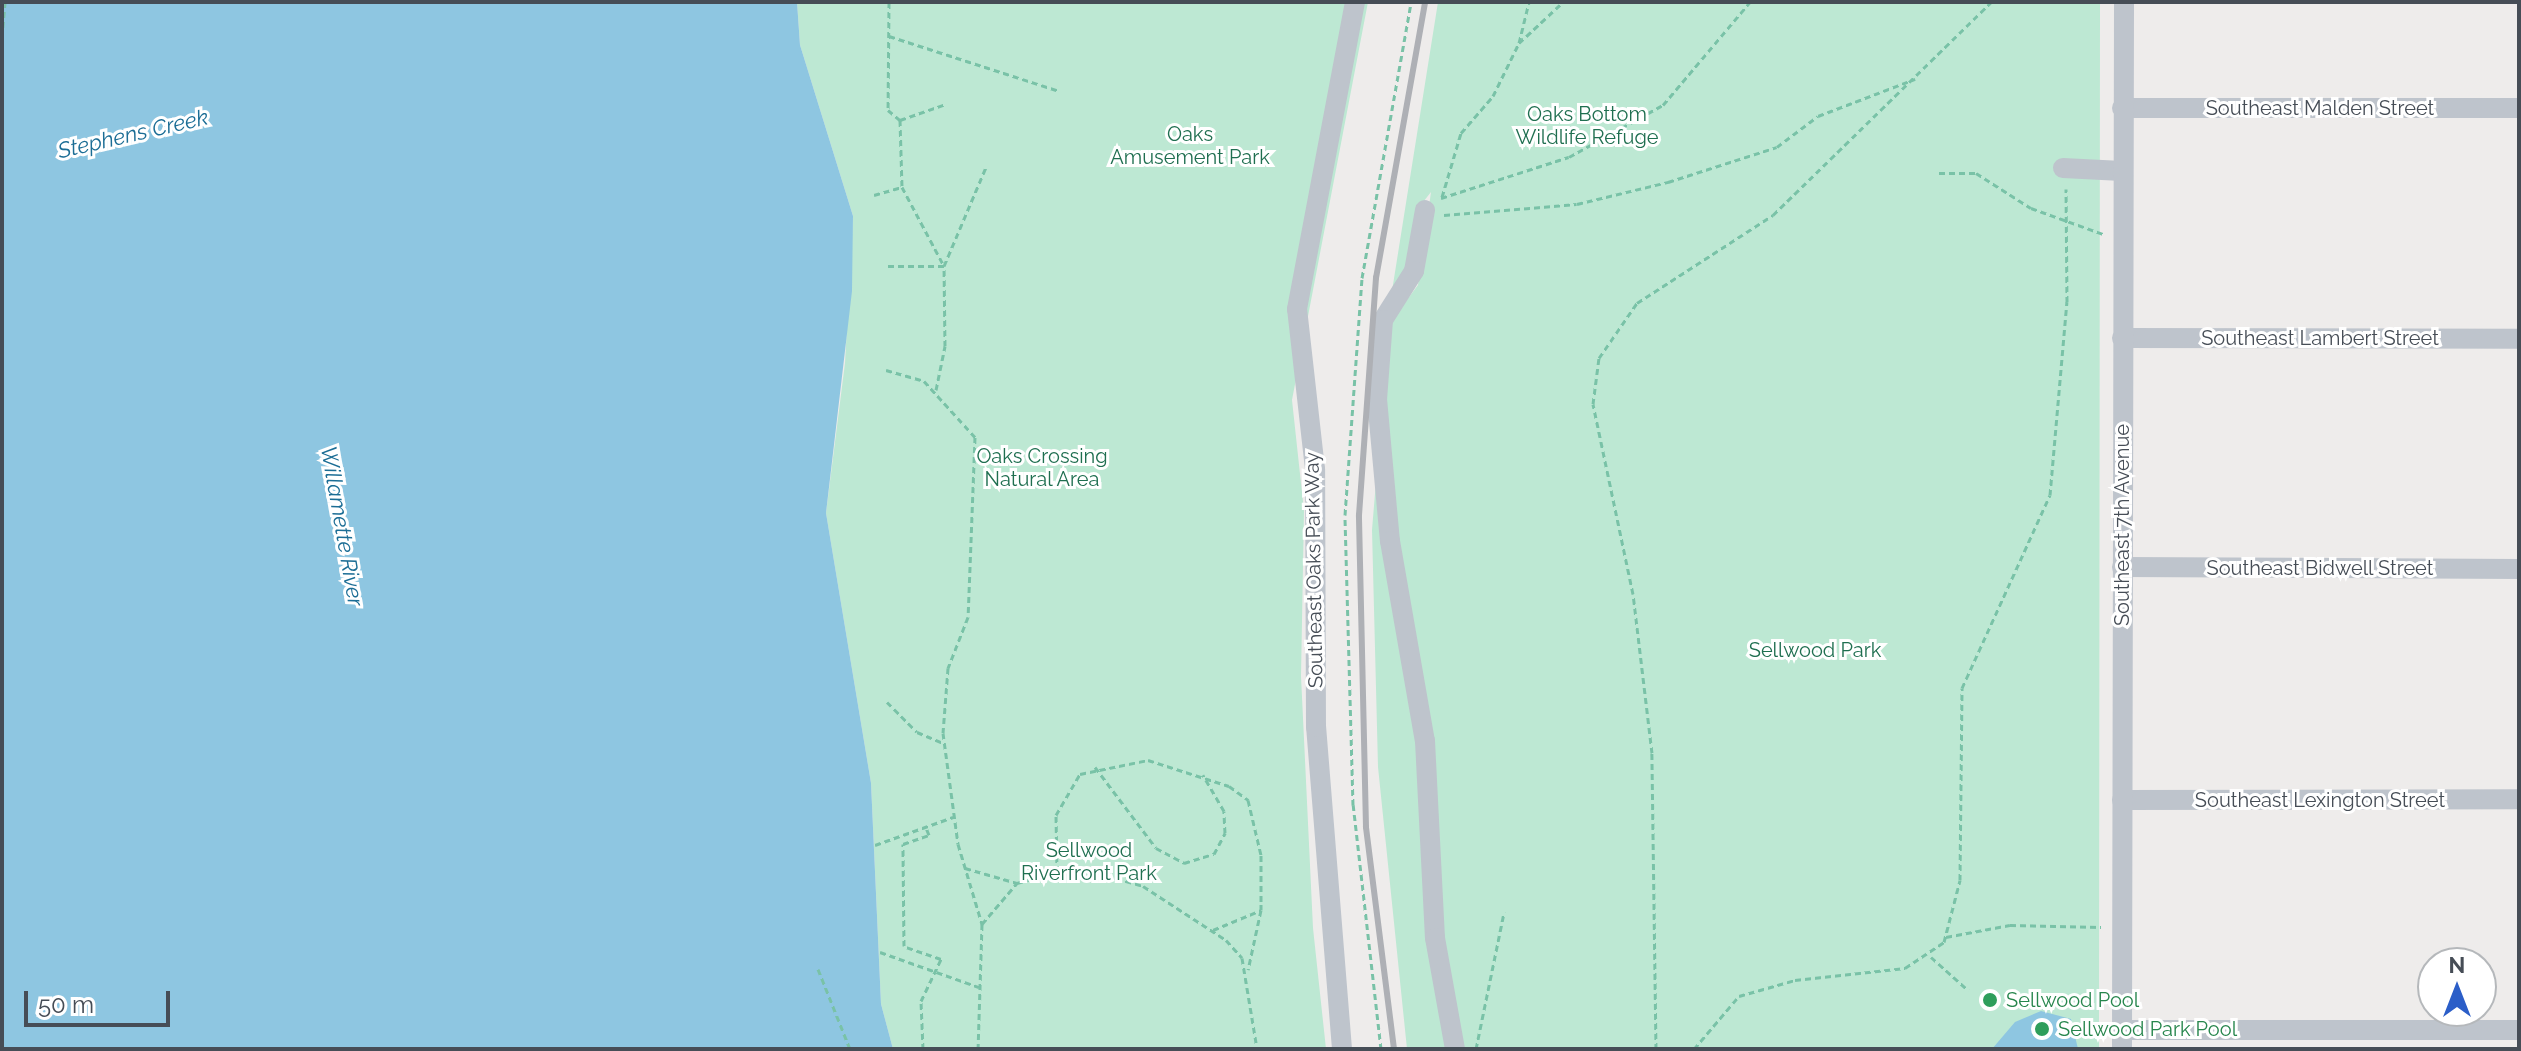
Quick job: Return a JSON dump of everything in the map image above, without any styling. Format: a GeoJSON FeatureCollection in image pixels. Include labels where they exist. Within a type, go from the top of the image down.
{"type":"FeatureCollection","features":[{"type":"Feature","properties":{"kind":"street","name":"Southeast Oaks Park Way"},"geometry":{"type":"LineString","coordinates":[[1342,1049],[1315,702],[1315,469],[1297,309],[1355,2]]}},
{"type":"Feature","properties":{"kind":"street","name":"Southeast 7th Avenue"},"geometry":{"type":"LineString","coordinates":[[2122,1039],[2124,2]]}},
{"type":"Feature","properties":{"kind":"street","name":"Southeast Malden Street"},"geometry":{"type":"LineString","coordinates":[[2122,108],[2519,108]]}},
{"type":"Feature","properties":{"kind":"street"},"geometry":{"type":"LineString","coordinates":[[2063,168],[2122,171]]}},
{"type":"Feature","properties":{"kind":"street"},"geometry":{"type":"LineString","coordinates":[[1425,210],[1414,271],[1383,320],[1377,399],[1390,541],[1425,741],[1435,938],[1455,1049]]}},
{"type":"Feature","properties":{"kind":"street","name":"Southeast Lambert Street"},"geometry":{"type":"LineString","coordinates":[[2122,338],[2519,339]]}},
{"type":"Feature","properties":{"kind":"street","name":"Southeast Bidwell Street"},"geometry":{"type":"LineString","coordinates":[[2122,567],[2519,569]]}},
{"type":"Feature","properties":{"kind":"street","name":"Southeast Lexington Street"},"geometry":{"type":"LineString","coordinates":[[2122,800],[2519,799]]}},
{"type":"Feature","properties":{"kind":"street"},"geometry":{"type":"LineString","coordinates":[[2122,1039],[2519,1030]]}},
{"type":"Feature","properties":{"kind":"path"},"geometry":{"type":"LineString","coordinates":[[2,37],[5,2]]}},
{"type":"Feature","properties":{"kind":"path"},"geometry":{"type":"LineString","coordinates":[[889,2],[888,110],[900,120],[902,187],[944,266]]}},
{"type":"Feature","properties":{"kind":"path"},"geometry":{"type":"LineString","coordinates":[[1381,1049],[1353,805],[1345,515],[1362,278],[1411,2]]}},
{"type":"Feature","properties":{"kind":"path"},"geometry":{"type":"LineString","coordinates":[[1442,197],[1461,133],[1493,96],[1519,43],[1529,2]]}},
{"type":"Feature","properties":{"kind":"path"},"geometry":{"type":"LineString","coordinates":[[1519,43],[1563,2]]}},
{"type":"Feature","properties":{"kind":"path"},"geometry":{"type":"LineString","coordinates":[[1425,210],[1442,197],[1569,157],[1663,105],[1750,2]]}},
{"type":"Feature","properties":{"kind":"path"},"geometry":{"type":"LineString","coordinates":[[1656,1049],[1652,753],[1633,594],[1593,404],[1599,358],[1637,303],[1773,215],[1918,77],[1991,2]]}},
{"type":"Feature","properties":{"kind":"path"},"geometry":{"type":"LineString","coordinates":[[889,36],[1059,91]]}},
{"type":"Feature","properties":{"kind":"path"},"geometry":{"type":"LineString","coordinates":[[1425,210],[1453,215],[1564,205],[1668,182],[1777,147],[1818,116],[1918,77]]}},
{"type":"Feature","properties":{"kind":"path"},"geometry":{"type":"LineString","coordinates":[[900,120],[946,104]]}},
{"type":"Feature","properties":{"kind":"path"},"geometry":{"type":"LineString","coordinates":[[936,390],[945,346],[944,266],[986,167]]}},
{"type":"Feature","properties":{"kind":"path"},"geometry":{"type":"LineString","coordinates":[[1694,1049],[1725,1007],[1760,987],[1860,976],[1931,957],[1946,937],[1963,841],[1962,688],[2050,495],[2061,418],[2069,218],[2063,168]]}},
{"type":"Feature","properties":{"kind":"path"},"geometry":{"type":"LineString","coordinates":[[1939,173],[1976,173],[2031,208],[2069,218],[2122,241]]}},
{"type":"Feature","properties":{"kind":"path"},"geometry":{"type":"LineString","coordinates":[[874,195],[902,187]]}},
{"type":"Feature","properties":{"kind":"path"},"geometry":{"type":"LineString","coordinates":[[888,266],[944,266]]}},
{"type":"Feature","properties":{"kind":"path"},"geometry":{"type":"LineString","coordinates":[[886,370],[912,373],[936,390],[975,437],[968,617],[948,668],[943,743],[953,817],[982,924],[978,1049]]}},
{"type":"Feature","properties":{"kind":"path"},"geometry":{"type":"LineString","coordinates":[[887,702],[917,732],[943,743]]}},
{"type":"Feature","properties":{"kind":"path"},"geometry":{"type":"LineString","coordinates":[[1057,872],[1061,796],[1095,767],[1121,761],[1189,771],[1203,775],[1248,800],[1261,855],[1261,910],[1248,970],[1257,1049]]}},
{"type":"Feature","properties":{"kind":"path"},"geometry":{"type":"LineString","coordinates":[[1095,767],[1156,848],[1184,863],[1214,854],[1225,833],[1224,811],[1203,775]]}},
{"type":"Feature","properties":{"kind":"path"},"geometry":{"type":"LineString","coordinates":[[875,845],[953,817]]}},
{"type":"Feature","properties":{"kind":"path"},"geometry":{"type":"LineString","coordinates":[[923,1049],[921,1001],[941,959],[904,946],[903,844],[929,835],[926,827]]}},
{"type":"Feature","properties":{"kind":"path"},"geometry":{"type":"LineString","coordinates":[[965,868],[1017,883],[1057,872],[1126,878],[1212,931],[1248,970]]}},
{"type":"Feature","properties":{"kind":"path"},"geometry":{"type":"LineString","coordinates":[[982,924],[1017,883]]}},
{"type":"Feature","properties":{"kind":"path"},"geometry":{"type":"LineString","coordinates":[[1212,931],[1261,910]]}},
{"type":"Feature","properties":{"kind":"path"},"geometry":{"type":"LineString","coordinates":[[1476,1049],[1504,912]]}},
{"type":"Feature","properties":{"kind":"path"},"geometry":{"type":"LineString","coordinates":[[1946,937],[2010,925],[2122,927]]}},
{"type":"Feature","properties":{"kind":"path"},"geometry":{"type":"LineString","coordinates":[[880,952],[979,987]]}},
{"type":"Feature","properties":{"kind":"path"},"geometry":{"type":"LineString","coordinates":[[1931,957],[1968,990]]}},
{"type":"Feature","properties":{"kind":"path"},"geometry":{"type":"LineString","coordinates":[[818,969],[850,1049]]}},
{"type":"Feature","properties":{"kind":"green space"},"geometry":{"type":"Polygon","coordinates":[[[797,2],[1368,2],[1292,400],[1304,511],[1301,676],[1313,928],[1326,1049],[893,1049],[881,1004],[871,783],[826,513],[845,363],[853,216],[800,45],[797,2]]]}},
{"type":"Feature","properties":{"kind":"green space","name":"Sellwood Park"},"geometry":{"type":"Polygon","coordinates":[[[1438,2],[2100,2],[2099,1049],[1407,1049],[1378,767],[1372,530],[1389,324],[1418,285],[1431,192],[1420,206],[1408,266],[1392,291],[1438,2]]]}},
{"type":"Feature","properties":{"kind":"water"},"geometry":{"type":"Polygon","coordinates":[[[2,2],[797,2],[800,45],[853,216],[852,291],[826,513],[871,783],[881,1004],[893,1049],[2,1049],[2,2]]]}},
{"type":"Feature","properties":{"kind":"water","name":"Sellwood Park Pool"},"geometry":{"type":"Polygon","coordinates":[[[2041,1011],[2071,1019],[2078,1049],[1992,1049],[2015,1022],[2041,1011]]]}},
{"type":"Feature","properties":{"kind":"railway"},"geometry":{"type":"LineString","coordinates":[[1394,1049],[1366,827],[1359,515],[1376,278],[1425,2]]}},
{"type":"Feature","properties":{"kind":"place","name":"Sellwood Pool"},"geometry":{"type":"Point","coordinates":[1990,1000]}},
{"type":"Feature","properties":{"kind":"place","name":"Sellwood Park Pool"},"geometry":{"type":"Point","coordinates":[2042,1029]}},
{"type":"Feature","properties":{"kind":"park label","name":"Oaks Bottom Wildlife Refuge"},"geometry":{"type":"Point","coordinates":[1587,126]}},
{"type":"Feature","properties":{"kind":"park label","name":"Oaks Amusement Park"},"geometry":{"type":"Point","coordinates":[1190,146]}},
{"type":"Feature","properties":{"kind":"park label","name":"Oaks Crossing Natural Area"},"geometry":{"type":"Point","coordinates":[1042,468]}},
{"type":"Feature","properties":{"kind":"park label","name":"Sellwood Riverfront Park"},"geometry":{"type":"Point","coordinates":[1089,862]}},
{"type":"Feature","properties":{"kind":"water label","name":"Stephens Creek"},"geometry":{"type":"Point","coordinates":[133,134]}},
{"type":"Feature","properties":{"kind":"water label","name":"Willamette River"},"geometry":{"type":"Point","coordinates":[342,526]}}]}
